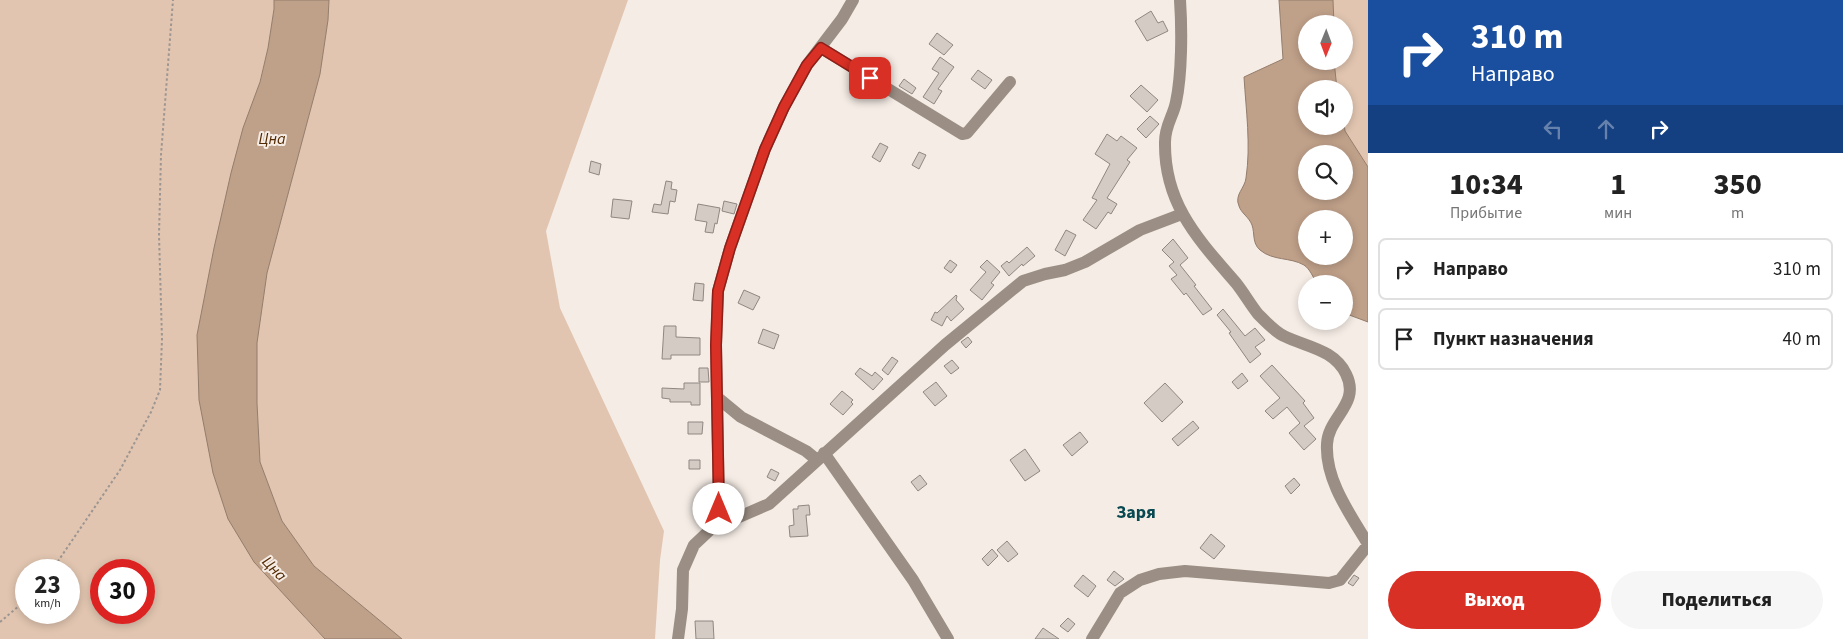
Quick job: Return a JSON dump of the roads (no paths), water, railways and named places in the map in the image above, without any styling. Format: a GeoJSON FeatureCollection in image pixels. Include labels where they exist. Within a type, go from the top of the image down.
{"type":"FeatureCollection","features":[{"type":"Feature","properties":{"kind":"street"},"geometry":{"type":"LineString","coordinates":[[711,529],[719,509],[716,345],[718,291],[730,248],[765,149],[784,107],[807,65],[842,19],[853,0]]}},
{"type":"Feature","properties":{"kind":"street"},"geometry":{"type":"LineString","coordinates":[[1092,639],[1120,593],[1140,580],[1159,574],[1185,571],[1329,583],[1340,580],[1368,544],[1340,496],[1330,469],[1327,454],[1329,432],[1349,400],[1350,387],[1348,377],[1341,365],[1332,356],[1281,335],[1258,314],[1182,214],[1170,189],[1164,142],[1166,124],[1176,104],[1178,92],[1180,0]]}},
{"type":"Feature","properties":{"kind":"street"},"geometry":{"type":"LineString","coordinates":[[1181,13],[1186,0]]}},
{"type":"Feature","properties":{"kind":"street"},"geometry":{"type":"LineString","coordinates":[[821,48],[962,134],[967,133],[1010,82]]}},
{"type":"Feature","properties":{"kind":"street"},"geometry":{"type":"LineString","coordinates":[[678,639],[682,609],[683,570],[694,545],[711,529],[769,504],[945,345],[1023,281],[1065,270],[1085,262],[1140,230],[1182,214]]}},
{"type":"Feature","properties":{"kind":"street"},"geometry":{"type":"LineString","coordinates":[[718,398],[741,417],[806,451],[821,456],[914,580],[948,639]]}},
{"type":"Feature","properties":{"kind":"water","name":"Цна"},"geometry":{"type":"Polygon","coordinates":[[[274,0],[329,0],[320,74],[267,273],[257,343],[257,403],[260,462],[282,521],[314,566],[402,639],[325,639],[254,562],[228,519],[213,473],[199,400],[197,335],[231,173],[243,128],[260,82],[268,48],[274,0]]]}},
{"type":"Feature","properties":{"kind":"water"},"geometry":{"type":"Polygon","coordinates":[[[1279,0],[1333,0],[1334,15],[1298,15],[1298,70],[1335,70],[1336,80],[1298,80],[1298,135],[1348,135],[1368,167],[1368,322],[1353,316],[1353,275],[1312,275],[1304,265],[1353,265],[1353,210],[1298,210],[1298,263],[1270,256],[1257,247],[1251,222],[1241,211],[1238,202],[1245,182],[1248,153],[1244,77],[1283,59],[1279,0]]]}},
{"type":"Feature","properties":{"kind":"district","name":"Заря"},"geometry":{"type":"Point","coordinates":[1136,512]}}]}
